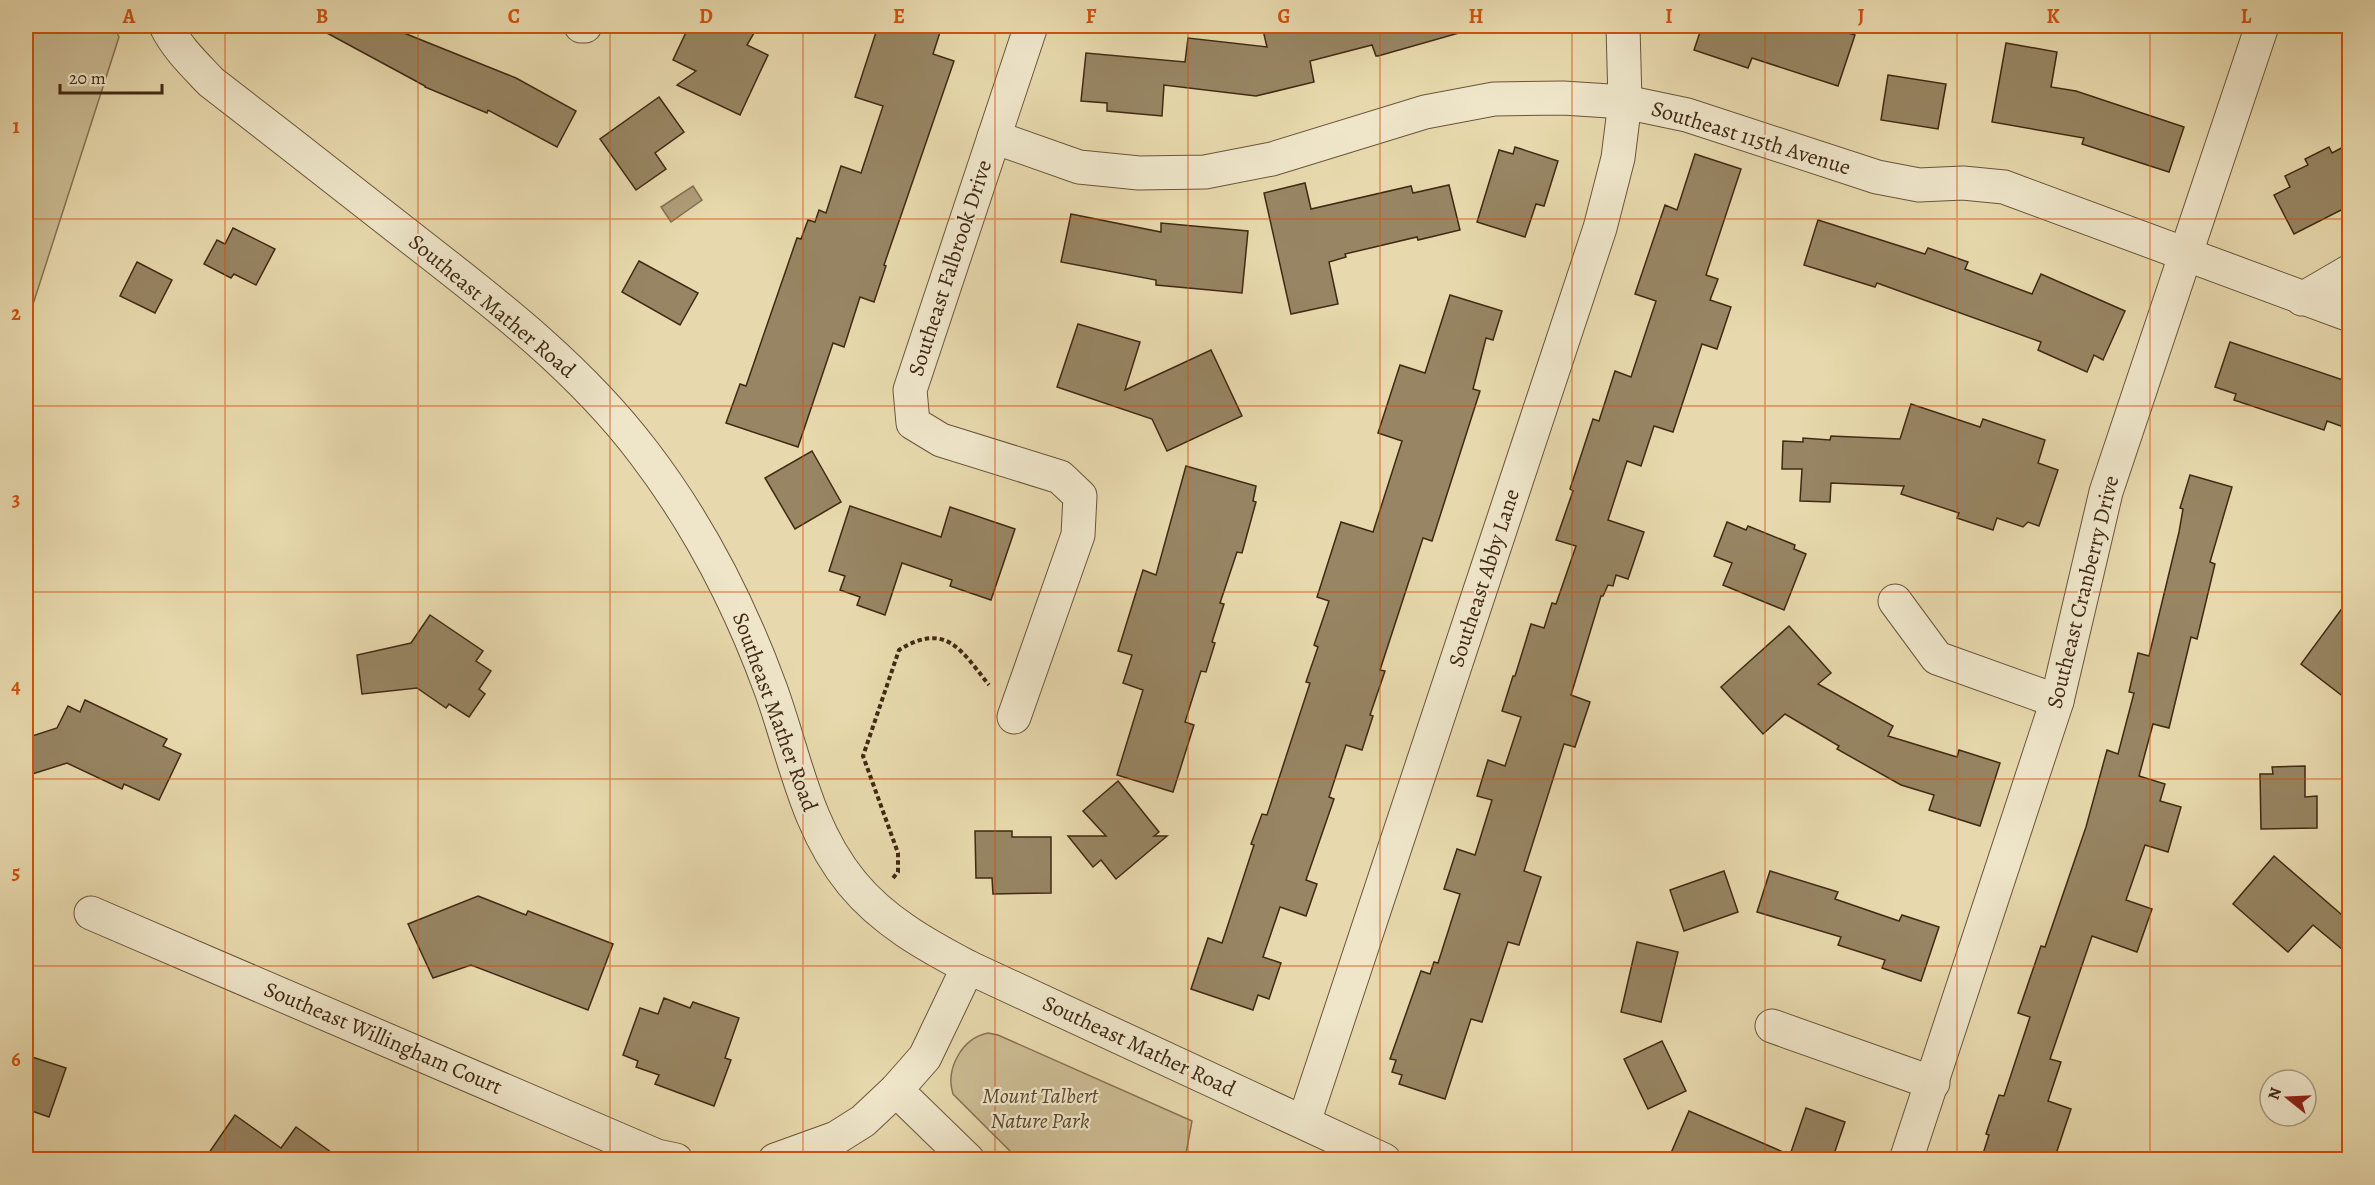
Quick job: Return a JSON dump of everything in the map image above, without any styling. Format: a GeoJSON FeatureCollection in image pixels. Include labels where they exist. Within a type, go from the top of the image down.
{"type":"FeatureCollection","features":[{"type":"Feature","properties":{"kind":"street","name":"Southeast Mather Road"},"geometry":{"type":"LineString","coordinates":[[166,26],[190,61],[211,82],[461,277],[547,349],[610,410],[642,449],[671,488],[727,585],[747,628],[772,693],[794,766],[817,829],[852,884],[872,905],[924,944],[968,968],[1384,1160]]}},
{"type":"Feature","properties":{"kind":"street","name":"Southeast Falbrook Drive"},"geometry":{"type":"LineString","coordinates":[[1014,717],[1078,535],[1080,496],[1060,477],[941,440],[913,423],[910,390],[1030,26]]}},
{"type":"Feature","properties":{"kind":"street","name":"Southeast Abby Lane"},"geometry":{"type":"LineString","coordinates":[[1304,1122],[1600,228],[1618,158],[1625,102],[1623,26]]}},
{"type":"Feature","properties":{"kind":"street","name":"Southeast Cranberry Drive"},"geometry":{"type":"LineString","coordinates":[[1906,1160],[2057,701],[2106,492],[2262,26]]}},
{"type":"Feature","properties":{"kind":"street","name":"Southeast 115th Avenue"},"geometry":{"type":"LineString","coordinates":[[994,137],[1079,167],[1139,173],[1205,172],[1272,159],[1425,112],[1494,99],[1563,98],[1625,102],[1687,115],[1877,177],[1919,185],[1963,183],[2004,187],[2349,315]]}},
{"type":"Feature","properties":{"kind":"street"},"geometry":{"type":"LineString","coordinates":[[2302,299],[2349,271]]}},
{"type":"Feature","properties":{"kind":"street"},"geometry":{"type":"LineString","coordinates":[[1895,600],[1937,658],[2057,701]]}},
{"type":"Feature","properties":{"kind":"street","name":"Southeast Willingham Court"},"geometry":{"type":"LineString","coordinates":[[91,913],[657,1156],[675,1160]]}},
{"type":"Feature","properties":{"kind":"street"},"geometry":{"type":"LineString","coordinates":[[775,1160],[836,1138],[863,1121],[896,1090],[925,1057],[968,968]]}},
{"type":"Feature","properties":{"kind":"street"},"geometry":{"type":"LineString","coordinates":[[1772,1026],[1933,1083]]}},
{"type":"Feature","properties":{"kind":"street"},"geometry":{"type":"LineString","coordinates":[[896,1090],[968,1160]]}},
{"type":"Feature","properties":{"kind":"path"},"geometry":{"type":"LineString","coordinates":[[872,905],[898,872],[898,853],[863,756],[899,650],[916,639],[936,638],[955,644],[1014,717]]}},
{"type":"Feature","properties":{"kind":"green space"},"geometry":{"type":"Polygon","coordinates":[[[26,26],[114,26],[119,37],[26,326],[26,26]]]}},
{"type":"Feature","properties":{"kind":"green space","name":"Mount Talbert Nature Park"},"geometry":{"type":"Polygon","coordinates":[[[988,1033],[998,1035],[1192,1121],[1185,1159],[1018,1159],[953,1094],[951,1075],[958,1056],[970,1041],[988,1033]]]}},
{"type":"Feature","properties":{"kind":"shaded area"},"geometry":{"type":"Polygon","coordinates":[[[693,186],[702,200],[671,222],[661,207],[693,186]]]}},
{"type":"Feature","properties":{"kind":"building"},"geometry":{"type":"Polygon","coordinates":[[[314,26],[408,26],[404,33],[516,78],[576,111],[557,147],[488,110],[487,113],[425,87],[314,26]]]}},
{"type":"Feature","properties":{"kind":"building"},"geometry":{"type":"Polygon","coordinates":[[[689,26],[758,26],[747,45],[768,55],[740,115],[677,85],[696,71],[673,60],[689,26]]]}},
{"type":"Feature","properties":{"kind":"building"},"geometry":{"type":"Polygon","coordinates":[[[878,26],[942,26],[933,54],[954,61],[884,265],[886,266],[874,302],[860,297],[844,347],[833,343],[798,447],[726,423],[740,384],[746,386],[797,238],[801,239],[808,220],[815,222],[819,210],[826,213],[841,166],[861,173],[883,106],[855,97],[878,26]]]}},
{"type":"Feature","properties":{"kind":"building"},"geometry":{"type":"Polygon","coordinates":[[[1262,26],[1458,26],[1459,33],[1378,56],[1372,45],[1310,61],[1314,82],[1256,96],[1164,85],[1162,116],[1107,111],[1107,103],[1081,101],[1086,53],[1185,62],[1188,38],[1267,47],[1262,26]]]}},
{"type":"Feature","properties":{"kind":"building"},"geometry":{"type":"Polygon","coordinates":[[[1702,26],[1826,26],[1855,35],[1838,86],[1752,58],[1748,68],[1694,50],[1702,26]]]}},
{"type":"Feature","properties":{"kind":"building"},"geometry":{"type":"Polygon","coordinates":[[[2006,43],[2057,52],[2051,87],[2076,91],[2184,127],[2169,172],[2082,144],[2084,138],[1992,122],[2006,43]]]}},
{"type":"Feature","properties":{"kind":"building"},"geometry":{"type":"Polygon","coordinates":[[[1888,75],[1946,84],[1938,129],[1881,120],[1888,75]]]}},
{"type":"Feature","properties":{"kind":"building"},"geometry":{"type":"Polygon","coordinates":[[[659,97],[684,132],[655,153],[666,169],[636,190],[600,139],[659,97]]]}},
{"type":"Feature","properties":{"kind":"building"},"geometry":{"type":"Polygon","coordinates":[[[2349,144],[2349,206],[2294,234],[2274,195],[2290,187],[2285,176],[2308,165],[2305,159],[2329,147],[2332,153],[2349,144]]]}},
{"type":"Feature","properties":{"kind":"building"},"geometry":{"type":"Polygon","coordinates":[[[1515,147],[1558,161],[1544,206],[1536,204],[1525,237],[1477,222],[1499,150],[1513,154],[1515,147]]]}},
{"type":"Feature","properties":{"kind":"building"},"geometry":{"type":"Polygon","coordinates":[[[1695,154],[1741,169],[1706,275],[1718,279],[1710,300],[1731,307],[1717,349],[1702,344],[1673,432],[1654,426],[1641,466],[1627,461],[1608,520],[1644,532],[1628,579],[1616,575],[1613,586],[1608,585],[1601,596],[1571,695],[1590,702],[1575,747],[1564,744],[1524,871],[1541,877],[1519,945],[1508,942],[1482,1022],[1471,1019],[1445,1099],[1399,1084],[1402,1075],[1392,1072],[1396,1060],[1390,1059],[1421,971],[1430,974],[1434,962],[1438,963],[1460,894],[1444,889],[1457,849],[1475,855],[1492,800],[1477,796],[1488,760],[1505,766],[1521,717],[1502,711],[1513,676],[1515,676],[1531,624],[1544,628],[1552,603],[1556,604],[1576,546],[1556,540],[1573,491],[1570,489],[1593,419],[1599,421],[1615,371],[1631,377],[1656,301],[1635,294],[1665,205],[1677,210],[1695,154]]]}},
{"type":"Feature","properties":{"kind":"building"},"geometry":{"type":"Polygon","coordinates":[[[1305,183],[1311,209],[1411,186],[1413,193],[1449,185],[1460,230],[1418,240],[1417,237],[1345,254],[1346,257],[1329,262],[1338,304],[1291,314],[1264,193],[1305,183]]]}},
{"type":"Feature","properties":{"kind":"building"},"geometry":{"type":"Polygon","coordinates":[[[1071,214],[1161,232],[1161,223],[1248,231],[1242,293],[1156,285],[1156,280],[1061,262],[1071,214]]]}},
{"type":"Feature","properties":{"kind":"building"},"geometry":{"type":"Polygon","coordinates":[[[1818,220],[1925,254],[1928,248],[1968,262],[1965,269],[2032,294],[2041,274],[2125,311],[2103,360],[2094,355],[2087,372],[2038,350],[2041,342],[1877,283],[1875,287],[1804,265],[1818,220]]]}},
{"type":"Feature","properties":{"kind":"building"},"geometry":{"type":"Polygon","coordinates":[[[233,228],[275,249],[256,285],[234,274],[231,278],[204,264],[217,240],[225,244],[233,228]]]}},
{"type":"Feature","properties":{"kind":"building"},"geometry":{"type":"Polygon","coordinates":[[[639,261],[698,293],[680,325],[622,292],[639,261]]]}},
{"type":"Feature","properties":{"kind":"building"},"geometry":{"type":"Polygon","coordinates":[[[137,262],[172,280],[155,313],[120,296],[137,262]]]}},
{"type":"Feature","properties":{"kind":"building"},"geometry":{"type":"Polygon","coordinates":[[[1450,295],[1502,311],[1493,340],[1486,338],[1473,389],[1480,391],[1432,541],[1423,538],[1380,670],[1385,671],[1370,715],[1373,716],[1362,750],[1346,745],[1329,797],[1334,799],[1306,880],[1317,884],[1306,916],[1280,907],[1263,957],[1281,963],[1269,999],[1258,995],[1253,1010],[1191,989],[1208,938],[1222,943],[1254,845],[1251,844],[1262,814],[1267,815],[1310,683],[1306,682],[1318,647],[1314,645],[1329,601],[1317,597],[1341,522],[1373,532],[1402,441],[1378,433],[1400,365],[1425,373],[1450,295]]]}},
{"type":"Feature","properties":{"kind":"building"},"geometry":{"type":"Polygon","coordinates":[[[1078,324],[1140,342],[1125,390],[1211,350],[1242,416],[1167,451],[1152,419],[1057,387],[1078,324]]]}},
{"type":"Feature","properties":{"kind":"building"},"geometry":{"type":"Polygon","coordinates":[[[2230,342],[2349,382],[2349,429],[2327,421],[2324,430],[2234,400],[2236,394],[2215,387],[2230,342]]]}},
{"type":"Feature","properties":{"kind":"building"},"geometry":{"type":"Polygon","coordinates":[[[1911,404],[1980,427],[1983,419],[2045,440],[2038,463],[2058,470],[2039,526],[2028,522],[2023,527],[1997,518],[1993,530],[1957,518],[1959,513],[1901,494],[1904,486],[1831,483],[1830,502],[1800,501],[1802,469],[1782,469],[1783,441],[1803,442],[1803,438],[1830,440],[1831,436],[1900,439],[1911,404]]]}},
{"type":"Feature","properties":{"kind":"building"},"geometry":{"type":"Polygon","coordinates":[[[812,451],[841,502],[795,529],[765,478],[812,451]]]}},
{"type":"Feature","properties":{"kind":"building"},"geometry":{"type":"Polygon","coordinates":[[[1186,466],[1256,486],[1253,501],[1256,502],[1242,553],[1237,552],[1220,603],[1224,604],[1212,642],[1215,643],[1206,672],[1201,671],[1185,722],[1194,725],[1173,792],[1117,775],[1143,690],[1123,683],[1132,655],[1118,651],[1143,570],[1156,575],[1186,466]]]}},
{"type":"Feature","properties":{"kind":"building"},"geometry":{"type":"Polygon","coordinates":[[[2190,475],[2232,487],[2210,562],[2215,564],[2197,639],[2191,637],[2169,728],[2153,724],[2139,776],[2165,784],[2160,801],[2181,807],[2168,852],[2145,845],[2126,900],[2152,909],[2137,952],[2092,936],[2050,1059],[2061,1062],[2048,1101],[2071,1109],[2054,1160],[1981,1160],[1989,1135],[1986,1134],[1999,1095],[2004,1096],[2030,1017],[2018,1013],[2041,946],[2045,947],[2086,827],[2107,750],[2118,754],[2134,693],[2129,692],[2138,653],[2149,656],[2179,532],[2183,509],[2180,508],[2190,475]]]}},
{"type":"Feature","properties":{"kind":"building"},"geometry":{"type":"Polygon","coordinates":[[[850,506],[941,537],[950,507],[1015,529],[991,600],[950,586],[952,580],[902,563],[885,615],[857,605],[860,597],[840,590],[845,576],[829,571],[850,506]]]}},
{"type":"Feature","properties":{"kind":"building"},"geometry":{"type":"Polygon","coordinates":[[[1727,522],[1746,530],[1748,526],[1795,545],[1794,549],[1806,554],[1784,610],[1723,585],[1732,563],[1714,556],[1727,522]]]}},
{"type":"Feature","properties":{"kind":"building"},"geometry":{"type":"Polygon","coordinates":[[[2349,599],[2349,701],[2301,664],[2349,599]]]}},
{"type":"Feature","properties":{"kind":"building"},"geometry":{"type":"Polygon","coordinates":[[[430,615],[483,651],[476,661],[491,671],[479,689],[485,694],[469,717],[449,704],[446,708],[417,688],[362,694],[357,655],[411,643],[430,615]]]}},
{"type":"Feature","properties":{"kind":"building"},"geometry":{"type":"Polygon","coordinates":[[[1789,626],[1831,673],[1818,684],[1893,726],[1888,736],[1957,757],[1959,750],[2000,763],[1980,826],[1929,810],[1934,795],[1901,785],[1837,749],[1839,746],[1785,714],[1763,734],[1721,687],[1789,626]]]}},
{"type":"Feature","properties":{"kind":"building"},"geometry":{"type":"Polygon","coordinates":[[[85,700],[167,739],[163,746],[181,754],[159,800],[124,784],[122,789],[67,763],[26,776],[26,738],[57,728],[68,706],[80,712],[85,700]]]}},
{"type":"Feature","properties":{"kind":"building"},"geometry":{"type":"Polygon","coordinates":[[[2305,766],[2305,797],[2317,796],[2317,828],[2261,829],[2260,774],[2273,774],[2272,767],[2305,766]]]}},
{"type":"Feature","properties":{"kind":"building"},"geometry":{"type":"Polygon","coordinates":[[[1118,781],[1159,832],[1154,836],[1167,836],[1116,879],[1101,860],[1093,867],[1068,836],[1106,836],[1083,811],[1118,781]]]}},
{"type":"Feature","properties":{"kind":"building"},"geometry":{"type":"Polygon","coordinates":[[[975,831],[1012,831],[1012,837],[1051,837],[1051,893],[993,894],[992,878],[976,878],[975,831]]]}},
{"type":"Feature","properties":{"kind":"building"},"geometry":{"type":"Polygon","coordinates":[[[2274,856],[2349,921],[2349,955],[2313,925],[2288,952],[2233,904],[2274,856]]]}},
{"type":"Feature","properties":{"kind":"building"},"geometry":{"type":"Polygon","coordinates":[[[1724,871],[1738,912],[1684,931],[1670,890],[1724,871]]]}},
{"type":"Feature","properties":{"kind":"building"},"geometry":{"type":"Polygon","coordinates":[[[1770,871],[1838,892],[1835,899],[1899,921],[1902,915],[1939,927],[1921,981],[1882,968],[1885,960],[1838,945],[1841,937],[1757,912],[1770,871]]]}},
{"type":"Feature","properties":{"kind":"building"},"geometry":{"type":"Polygon","coordinates":[[[478,896],[526,915],[528,911],[613,944],[588,1010],[471,965],[433,978],[408,924],[478,896]]]}},
{"type":"Feature","properties":{"kind":"building"},"geometry":{"type":"Polygon","coordinates":[[[1637,942],[1678,952],[1661,1022],[1621,1012],[1637,942]]]}},
{"type":"Feature","properties":{"kind":"building"},"geometry":{"type":"Polygon","coordinates":[[[664,998],[690,1008],[693,1002],[739,1018],[725,1058],[731,1060],[714,1106],[655,1084],[659,1075],[636,1067],[638,1061],[623,1055],[640,1008],[658,1014],[664,998]]]}},
{"type":"Feature","properties":{"kind":"building"},"geometry":{"type":"Polygon","coordinates":[[[1662,1041],[1686,1091],[1648,1109],[1624,1059],[1662,1041]]]}},
{"type":"Feature","properties":{"kind":"building"},"geometry":{"type":"Polygon","coordinates":[[[26,1055],[66,1068],[49,1117],[26,1109],[26,1055]]]}},
{"type":"Feature","properties":{"kind":"building"},"geometry":{"type":"Polygon","coordinates":[[[1806,1108],[1845,1122],[1832,1160],[1668,1160],[1689,1111],[1790,1155],[1806,1108]]]}},
{"type":"Feature","properties":{"kind":"building"},"geometry":{"type":"Polygon","coordinates":[[[235,1115],[281,1148],[296,1127],[342,1160],[204,1160],[235,1115]]]}}]}
